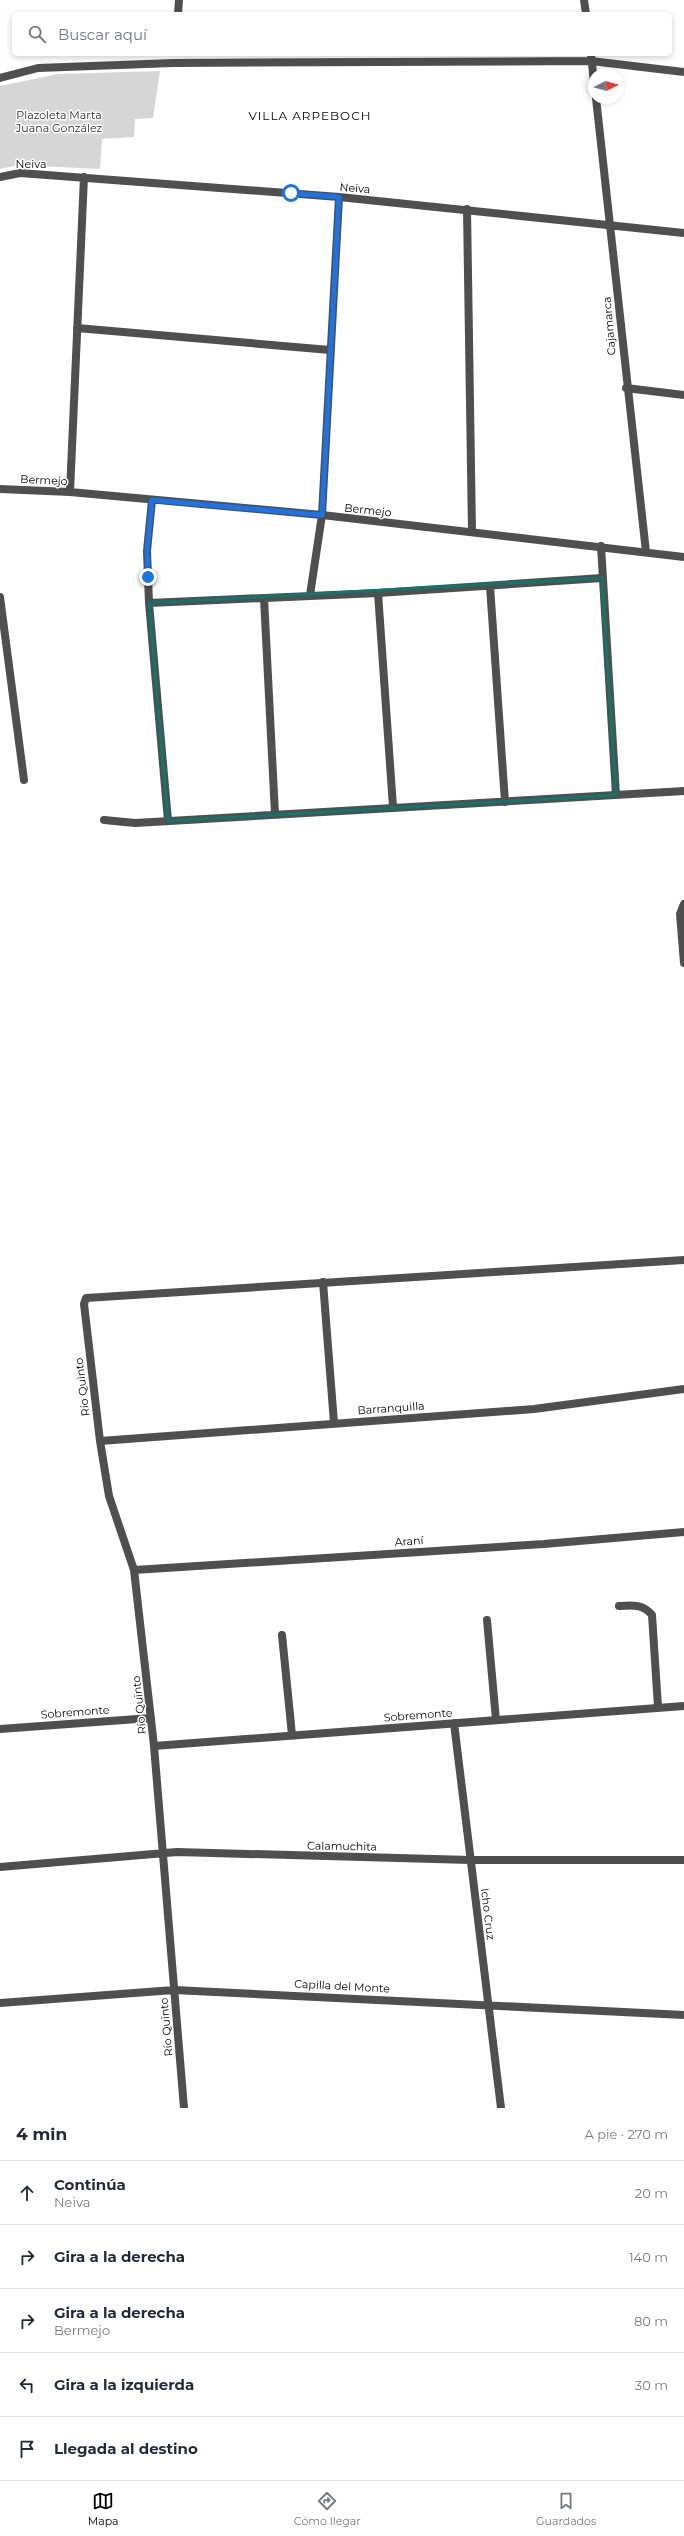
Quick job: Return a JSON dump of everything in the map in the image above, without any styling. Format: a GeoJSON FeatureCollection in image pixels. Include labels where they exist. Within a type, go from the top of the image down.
{"type":"FeatureCollection","features":[{"type":"Feature","properties":{"kind":"street"},"geometry":{"type":"LineString","coordinates":[[178,12],[179,0]]}},
{"type":"Feature","properties":{"kind":"street"},"geometry":{"type":"LineString","coordinates":[[584,0],[586,12]]}},
{"type":"Feature","properties":{"kind":"street"},"geometry":{"type":"LineString","coordinates":[[173,63],[174,56]]}},
{"type":"Feature","properties":{"kind":"street"},"geometry":{"type":"LineString","coordinates":[[591,57],[592,68]]}},
{"type":"Feature","properties":{"kind":"street"},"geometry":{"type":"LineString","coordinates":[[0,78],[38,68],[173,63],[591,57],[684,72]]}},
{"type":"Feature","properties":{"kind":"street","name":"Cajamarca"},"geometry":{"type":"LineString","coordinates":[[597,104],[611,224],[626,388],[646,552]]}},
{"type":"Feature","properties":{"kind":"street","name":"Neiva"},"geometry":{"type":"LineString","coordinates":[[0,177],[20,173],[339,197],[611,224],[684,233]]}},
{"type":"Feature","properties":{"kind":"street"},"geometry":{"type":"LineString","coordinates":[[70,492],[84,177]]}},
{"type":"Feature","properties":{"kind":"street"},"geometry":{"type":"LineString","coordinates":[[310,595],[322,515],[339,197]]}},
{"type":"Feature","properties":{"kind":"street"},"geometry":{"type":"LineString","coordinates":[[467,209],[472,532]]}},
{"type":"Feature","properties":{"kind":"street"},"geometry":{"type":"LineString","coordinates":[[77,328],[330,350]]}},
{"type":"Feature","properties":{"kind":"street"},"geometry":{"type":"LineString","coordinates":[[626,388],[684,395]]}},
{"type":"Feature","properties":{"kind":"street","name":"Bermejo"},"geometry":{"type":"LineString","coordinates":[[0,490],[70,492],[322,515],[601,546],[684,557]]}},
{"type":"Feature","properties":{"kind":"street"},"geometry":{"type":"LineString","coordinates":[[152,500],[147,551],[149,603],[168,821]]}},
{"type":"Feature","properties":{"kind":"street"},"geometry":{"type":"LineString","coordinates":[[601,546],[616,795]]}},
{"type":"Feature","properties":{"kind":"street"},"geometry":{"type":"LineString","coordinates":[[149,603],[378,593],[602,578]]}},
{"type":"Feature","properties":{"kind":"street"},"geometry":{"type":"LineString","coordinates":[[490,586],[505,802]]}},
{"type":"Feature","properties":{"kind":"street"},"geometry":{"type":"LineString","coordinates":[[378,593],[393,807]]}},
{"type":"Feature","properties":{"kind":"street"},"geometry":{"type":"LineString","coordinates":[[0,597],[24,780]]}},
{"type":"Feature","properties":{"kind":"street"},"geometry":{"type":"LineString","coordinates":[[264,598],[275,814]]}},
{"type":"Feature","properties":{"kind":"street"},"geometry":{"type":"LineString","coordinates":[[104,820],[136,823],[684,791]]}},
{"type":"Feature","properties":{"kind":"street"},"geometry":{"type":"LineString","coordinates":[[684,904],[680,914],[684,963]]}},
{"type":"Feature","properties":{"kind":"street"},"geometry":{"type":"LineString","coordinates":[[334,1423],[323,1282],[684,1260]]}},
{"type":"Feature","properties":{"kind":"street","name":"Río Quinto"},"geometry":{"type":"LineString","coordinates":[[184,2108],[161,1854],[154,1746],[134,1570],[109,1496],[100,1441],[84,1304],[86,1298],[96,1296],[323,1282]]}},
{"type":"Feature","properties":{"kind":"street","name":"Barranquilla"},"geometry":{"type":"LineString","coordinates":[[100,1441],[555,1407],[684,1389]]}},
{"type":"Feature","properties":{"kind":"street","name":"Araní"},"geometry":{"type":"LineString","coordinates":[[134,1570],[544,1544],[684,1532]]}},
{"type":"Feature","properties":{"kind":"street"},"geometry":{"type":"LineString","coordinates":[[619,1606],[634,1605],[646,1608],[652,1615],[658,1707]]}},
{"type":"Feature","properties":{"kind":"street"},"geometry":{"type":"LineString","coordinates":[[487,1620],[496,1720]]}},
{"type":"Feature","properties":{"kind":"street"},"geometry":{"type":"LineString","coordinates":[[282,1635],[292,1736]]}},
{"type":"Feature","properties":{"kind":"street","name":"Sobremonte"},"geometry":{"type":"LineString","coordinates":[[154,1746],[684,1706]]}},
{"type":"Feature","properties":{"kind":"street","name":"Sobremonte"},"geometry":{"type":"LineString","coordinates":[[0,1729],[151,1718]]}},
{"type":"Feature","properties":{"kind":"street","name":"Icho Cruz"},"geometry":{"type":"LineString","coordinates":[[454,1723],[501,2108]]}},
{"type":"Feature","properties":{"kind":"street","name":"Calamuchita"},"geometry":{"type":"LineString","coordinates":[[0,1867],[161,1854],[470,1860],[684,1860]]}},
{"type":"Feature","properties":{"kind":"street","name":"Capilla del Monte"},"geometry":{"type":"LineString","coordinates":[[0,2003],[174,1990],[488,2004],[684,2015]]}},
{"type":"Feature","properties":{"kind":"highlighted area"},"geometry":{"type":"Polygon","coordinates":[[[602,578],[616,795],[168,821],[149,603],[602,578]]]}},
{"type":"Feature","properties":{"kind":"green space","name":"Plazoleta Marta Juana González"},"geometry":{"type":"Polygon","coordinates":[[[160,71],[153,118],[135,119],[134,137],[102,139],[100,169],[18,165],[0,169],[0,86],[58,74],[160,71]]]}},
{"type":"Feature","properties":{"kind":"district","name":"VILLA ARPEBOCH"},"geometry":{"type":"Point","coordinates":[310,116]}},
{"type":"Feature","properties":{"kind":"route"},"geometry":{"type":"LineString","coordinates":[[148,577],[147,551],[152,500],[322,515],[339,197],[291,193]]}}]}
